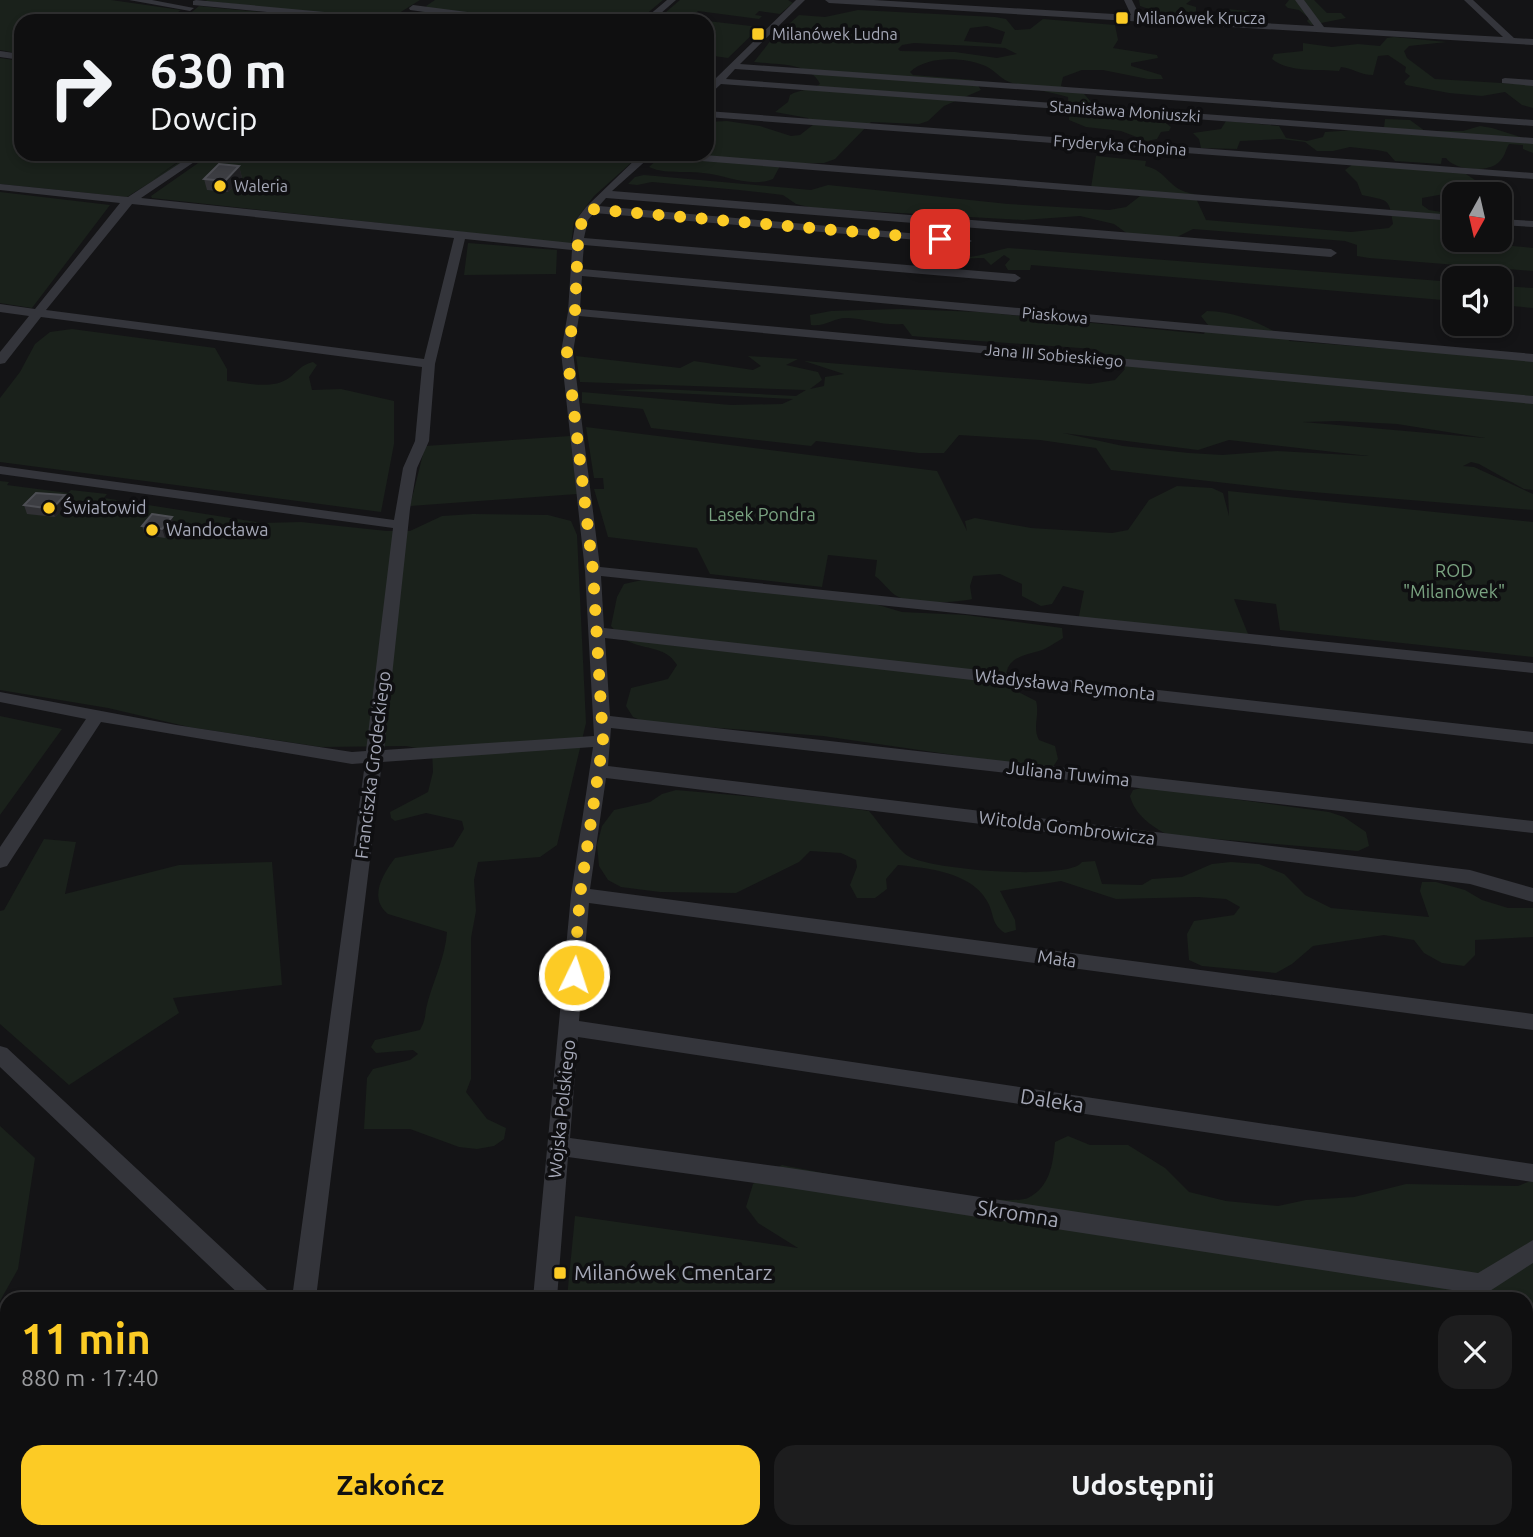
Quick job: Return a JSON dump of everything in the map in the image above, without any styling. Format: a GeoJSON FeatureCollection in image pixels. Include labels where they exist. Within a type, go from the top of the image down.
{"type":"FeatureCollection","features":[{"type":"Feature","properties":{"kind":"street"},"geometry":{"type":"LineString","coordinates":[[133,0],[299,14]]}},
{"type":"Feature","properties":{"kind":"street"},"geometry":{"type":"LineString","coordinates":[[403,14],[425,0]]}},
{"type":"Feature","properties":{"kind":"street"},"geometry":{"type":"LineString","coordinates":[[655,14],[672,0]]}},
{"type":"Feature","properties":{"kind":"street"},"geometry":{"type":"LineString","coordinates":[[714,85],[801,0]]}},
{"type":"Feature","properties":{"kind":"street"},"geometry":{"type":"LineString","coordinates":[[829,0],[1533,42]]}},
{"type":"Feature","properties":{"kind":"street"},"geometry":{"type":"LineString","coordinates":[[1128,0],[1138,20]]}},
{"type":"Feature","properties":{"kind":"street"},"geometry":{"type":"LineString","coordinates":[[1299,0],[1322,30]]}},
{"type":"Feature","properties":{"kind":"street"},"geometry":{"type":"LineString","coordinates":[[1468,0],[1511,40]]}},
{"type":"Feature","properties":{"kind":"street"},"geometry":{"type":"LineString","coordinates":[[413,8],[459,14]]}},
{"type":"Feature","properties":{"kind":"street"},"geometry":{"type":"LineString","coordinates":[[732,66],[1533,123]]}},
{"type":"Feature","properties":{"kind":"street","name":"Stanisława Moniuszki"},"geometry":{"type":"LineString","coordinates":[[718,81],[1533,141]]}},
{"type":"Feature","properties":{"kind":"street"},"geometry":{"type":"LineString","coordinates":[[1505,81],[1533,83]]}},
{"type":"Feature","properties":{"kind":"street","name":"Fryderyka Chopina"},"geometry":{"type":"LineString","coordinates":[[714,115],[1533,176]]}},
{"type":"Feature","properties":{"kind":"street"},"geometry":{"type":"LineString","coordinates":[[714,159],[1442,217]]}},
{"type":"Feature","properties":{"kind":"street"},"geometry":{"type":"LineString","coordinates":[[0,360],[122,208],[191,161]]}},
{"type":"Feature","properties":{"kind":"street","name":"Wojska Polskiego"},"geometry":{"type":"LineString","coordinates":[[545,1292],[580,895],[603,741],[593,571],[568,363],[575,312],[578,244],[582,220],[590,209],[641,161]]}},
{"type":"Feature","properties":{"kind":"street"},"geometry":{"type":"LineString","coordinates":[[0,187],[460,236],[1015,278]]}},
{"type":"Feature","properties":{"kind":"street"},"geometry":{"type":"LineString","coordinates":[[603,194],[1332,253]]}},
{"type":"Feature","properties":{"kind":"street"},"geometry":{"type":"LineString","coordinates":[[590,209],[966,242]]}},
{"type":"Feature","properties":{"kind":"street"},"geometry":{"type":"LineString","coordinates":[[1512,223],[1533,224]]}},
{"type":"Feature","properties":{"kind":"street","name":"Franciszka Grodeckiego"},"geometry":{"type":"LineString","coordinates":[[305,1292],[410,468],[422,440],[429,364],[460,236]]}},
{"type":"Feature","properties":{"kind":"street","name":"Piaskowa"},"geometry":{"type":"LineString","coordinates":[[578,272],[1533,358]]}},
{"type":"Feature","properties":{"kind":"street"},"geometry":{"type":"LineString","coordinates":[[0,308],[429,364]]}},
{"type":"Feature","properties":{"kind":"street","name":"Jana III Sobieskiego"},"geometry":{"type":"LineString","coordinates":[[575,312],[1533,400]]}},
{"type":"Feature","properties":{"kind":"street"},"geometry":{"type":"LineString","coordinates":[[0,470],[402,525]]}},
{"type":"Feature","properties":{"kind":"street"},"geometry":{"type":"LineString","coordinates":[[593,571],[1533,668]]}},
{"type":"Feature","properties":{"kind":"street","name":"Władysława Reymonta"},"geometry":{"type":"LineString","coordinates":[[596,632],[1533,738]]}},
{"type":"Feature","properties":{"kind":"street"},"geometry":{"type":"LineString","coordinates":[[0,697],[189,734],[352,758],[603,741]]}},
{"type":"Feature","properties":{"kind":"street"},"geometry":{"type":"LineString","coordinates":[[0,861],[97,716]]}},
{"type":"Feature","properties":{"kind":"street","name":"Juliana Tuwima"},"geometry":{"type":"LineString","coordinates":[[602,721],[1533,827]]}},
{"type":"Feature","properties":{"kind":"street","name":"Witolda Gombrowicza"},"geometry":{"type":"LineString","coordinates":[[598,771],[1470,877],[1533,895]]}},
{"type":"Feature","properties":{"kind":"street","name":"Mała"},"geometry":{"type":"LineString","coordinates":[[580,895],[1533,1023]]}},
{"type":"Feature","properties":{"kind":"street","name":"Daleka"},"geometry":{"type":"LineString","coordinates":[[570,1028],[1533,1173]]}},
{"type":"Feature","properties":{"kind":"street"},"geometry":{"type":"LineString","coordinates":[[0,1054],[253,1292]]}},
{"type":"Feature","properties":{"kind":"street","name":"Skromna"},"geometry":{"type":"LineString","coordinates":[[557,1146],[783,1177],[1479,1284]]}},
{"type":"Feature","properties":{"kind":"street"},"geometry":{"type":"LineString","coordinates":[[1468,1292],[1533,1250]]}},
{"type":"Feature","properties":{"kind":"green space"},"geometry":{"type":"Polygon","coordinates":[[[0,0],[111,0],[181,10],[176,14],[14,14],[14,53],[0,50],[0,0]]]}},
{"type":"Feature","properties":{"kind":"green space"},"geometry":{"type":"Polygon","coordinates":[[[420,0],[398,14],[330,14],[205,1],[420,0]]]}},
{"type":"Feature","properties":{"kind":"green space"},"geometry":{"type":"Polygon","coordinates":[[[435,0],[663,0],[646,14],[475,14],[426,6],[435,0]]]}},
{"type":"Feature","properties":{"kind":"green space"},"geometry":{"type":"Polygon","coordinates":[[[680,0],[788,0],[793,3],[780,14],[759,11],[755,15],[762,16],[759,19],[698,11],[694,14],[666,12],[680,0]]]}},
{"type":"Feature","properties":{"kind":"green space"},"geometry":{"type":"Polygon","coordinates":[[[1139,0],[1191,0],[1186,4],[1196,7],[1196,13],[1222,15],[1227,9],[1248,11],[1256,17],[1251,22],[1178,19],[1140,6],[1139,0]]]}},
{"type":"Feature","properties":{"kind":"green space"},"geometry":{"type":"Polygon","coordinates":[[[1289,0],[1314,0],[1327,13],[1341,13],[1346,18],[1311,25],[1307,21],[1309,18],[1299,10],[1285,5],[1289,0]]]}},
{"type":"Feature","properties":{"kind":"green space"},"geometry":{"type":"Polygon","coordinates":[[[199,6],[284,14],[189,14],[199,6]]]}},
{"type":"Feature","properties":{"kind":"green space"},"geometry":{"type":"Polygon","coordinates":[[[858,10],[995,17],[1006,19],[1015,30],[1030,29],[1043,19],[1115,25],[1118,40],[1113,48],[1157,55],[1158,58],[1131,63],[1131,66],[1161,75],[1163,79],[1148,79],[1103,70],[1082,70],[1063,77],[1061,86],[1084,94],[1100,112],[1159,118],[1171,127],[1169,131],[1161,132],[1157,139],[1147,141],[1121,131],[1086,127],[1069,120],[1068,97],[1011,83],[983,65],[965,60],[945,60],[925,63],[910,72],[913,75],[974,80],[981,90],[944,106],[928,121],[919,124],[871,122],[835,159],[824,163],[781,164],[773,179],[756,182],[712,174],[662,171],[649,167],[655,161],[714,161],[714,122],[760,126],[791,136],[800,135],[814,124],[808,118],[775,112],[788,102],[790,95],[820,84],[815,77],[801,68],[754,62],[771,40],[799,15],[825,17],[858,10]],[[987,26],[970,28],[964,41],[1001,44],[1005,32],[987,26]],[[914,43],[902,45],[898,49],[955,52],[997,58],[1017,54],[1005,48],[914,43]]]}},
{"type":"Feature","properties":{"kind":"green space"},"geometry":{"type":"Polygon","coordinates":[[[423,11],[444,14],[417,14],[423,11]]]}},
{"type":"Feature","properties":{"kind":"green space"},"geometry":{"type":"Polygon","coordinates":[[[714,22],[760,27],[728,58],[714,56],[714,22]]]}},
{"type":"Feature","properties":{"kind":"green space"},"geometry":{"type":"Polygon","coordinates":[[[1387,38],[1447,42],[1409,46],[1404,51],[1407,58],[1435,79],[1533,85],[1533,108],[1522,105],[1505,92],[1482,96],[1406,85],[1404,82],[1410,76],[1405,72],[1406,67],[1388,55],[1378,56],[1373,75],[1341,67],[1339,71],[1304,70],[1272,59],[1274,54],[1303,51],[1303,43],[1332,47],[1358,44],[1380,46],[1387,38]]]}},
{"type":"Feature","properties":{"kind":"green space"},"geometry":{"type":"Polygon","coordinates":[[[0,58],[14,60],[14,161],[179,161],[152,180],[180,161],[185,161],[127,197],[0,184],[0,58]]]}},
{"type":"Feature","properties":{"kind":"green space"},"geometry":{"type":"Polygon","coordinates":[[[1385,119],[1410,120],[1425,131],[1463,131],[1480,126],[1492,128],[1533,141],[1533,153],[1523,149],[1523,145],[1509,144],[1498,163],[1486,168],[1470,169],[1456,165],[1446,158],[1442,158],[1441,164],[1395,161],[1387,152],[1377,150],[1350,147],[1317,151],[1305,142],[1281,139],[1240,141],[1237,149],[1201,148],[1199,139],[1193,133],[1221,129],[1226,121],[1279,126],[1286,138],[1307,141],[1323,137],[1325,132],[1384,128],[1385,119]]]}},
{"type":"Feature","properties":{"kind":"green space"},"geometry":{"type":"Polygon","coordinates":[[[1096,156],[1146,161],[1145,166],[1159,172],[1178,189],[1194,194],[1206,220],[1351,232],[1389,228],[1393,224],[1388,204],[1382,199],[1362,195],[1357,182],[1345,170],[1353,164],[1463,172],[1478,182],[1442,182],[1442,194],[1422,198],[1422,205],[1429,210],[1442,212],[1442,252],[1512,252],[1512,246],[1533,248],[1533,271],[1512,269],[1512,266],[1470,266],[1369,258],[1357,256],[1357,245],[1345,241],[1193,229],[1171,240],[1128,234],[1114,224],[1080,216],[1023,220],[813,208],[796,204],[783,195],[652,182],[628,184],[635,177],[644,175],[811,190],[828,185],[1008,204],[1109,210],[1126,207],[1144,193],[1091,188],[1096,156]]]}},
{"type":"Feature","properties":{"kind":"green space"},"geometry":{"type":"Polygon","coordinates":[[[201,161],[633,161],[594,196],[574,222],[571,244],[151,196],[201,161]]]}},
{"type":"Feature","properties":{"kind":"green space"},"geometry":{"type":"Polygon","coordinates":[[[0,192],[110,205],[32,308],[0,303],[0,192]]]}},
{"type":"Feature","properties":{"kind":"green space"},"geometry":{"type":"Polygon","coordinates":[[[931,242],[945,254],[959,258],[937,257],[916,247],[918,244],[931,242]]]}},
{"type":"Feature","properties":{"kind":"green space"},"geometry":{"type":"Polygon","coordinates":[[[468,243],[557,250],[556,274],[464,275],[468,243]]]}},
{"type":"Feature","properties":{"kind":"green space"},"geometry":{"type":"Polygon","coordinates":[[[1008,248],[1442,281],[1442,300],[1031,265],[1030,270],[1008,270],[1005,265],[1010,259],[1004,255],[991,265],[984,258],[959,258],[1008,248]]]}},
{"type":"Feature","properties":{"kind":"green space"},"geometry":{"type":"Polygon","coordinates":[[[1512,287],[1533,288],[1533,308],[1512,306],[1512,287]]]}},
{"type":"Feature","properties":{"kind":"green space"},"geometry":{"type":"Polygon","coordinates":[[[900,309],[981,312],[1204,334],[1208,325],[1201,316],[1207,311],[1250,320],[1290,341],[1533,360],[1533,490],[1524,489],[1479,464],[1471,462],[1463,466],[1474,467],[1533,494],[1533,510],[1288,490],[1111,470],[1096,448],[1040,440],[959,435],[944,453],[919,453],[816,441],[811,446],[651,428],[643,409],[582,403],[582,392],[731,405],[782,404],[793,399],[610,390],[662,389],[796,396],[806,390],[580,382],[576,356],[680,368],[694,361],[753,370],[761,366],[748,356],[798,359],[786,365],[818,372],[822,380],[810,389],[824,386],[825,377],[844,374],[804,361],[1090,384],[1115,380],[1125,369],[1116,359],[1094,349],[912,336],[903,324],[848,318],[811,325],[810,315],[831,311],[900,309]],[[1303,422],[1485,438],[1397,424],[1303,422]],[[1063,433],[1123,446],[1189,453],[1222,455],[1277,451],[1369,456],[1229,440],[1198,450],[1063,433]]]}},
{"type":"Feature","properties":{"kind":"green space"},"geometry":{"type":"Polygon","coordinates":[[[72,329],[215,348],[227,369],[227,381],[275,384],[313,362],[317,365],[309,377],[312,390],[341,389],[394,401],[394,444],[381,512],[0,462],[0,398],[20,372],[35,344],[50,332],[72,329]]]}},
{"type":"Feature","properties":{"kind":"green space"},"geometry":{"type":"Polygon","coordinates":[[[586,427],[937,471],[967,531],[965,521],[975,518],[1031,528],[1112,533],[1128,530],[1149,500],[1177,486],[1212,488],[1223,493],[1229,516],[1228,491],[1533,522],[1533,657],[1280,630],[1276,604],[1234,599],[1250,639],[1078,621],[1084,591],[1063,586],[1052,604],[1041,606],[1022,596],[1022,584],[1000,574],[973,576],[970,586],[972,599],[921,602],[895,595],[875,576],[877,560],[828,555],[822,587],[710,574],[697,548],[608,537],[594,489],[604,489],[603,478],[594,478],[586,427]]]}},
{"type":"Feature","properties":{"kind":"green space"},"geometry":{"type":"Polygon","coordinates":[[[570,436],[577,494],[410,506],[425,446],[570,436]]]}},
{"type":"Feature","properties":{"kind":"green space"},"geometry":{"type":"Polygon","coordinates":[[[0,481],[9,482],[7,485],[68,493],[71,490],[107,494],[104,498],[262,523],[301,522],[410,531],[442,516],[473,514],[548,515],[571,521],[577,535],[586,723],[557,845],[540,857],[478,862],[474,880],[476,911],[471,938],[471,1079],[466,1092],[487,1119],[506,1128],[504,1139],[494,1146],[477,1149],[459,1147],[410,1129],[364,1129],[367,1078],[373,1069],[410,1060],[418,1054],[413,1050],[376,1053],[371,1047],[375,1040],[420,1030],[446,942],[447,932],[388,914],[382,908],[378,893],[382,879],[395,858],[453,847],[464,829],[462,821],[426,813],[395,821],[391,818],[390,812],[428,792],[433,772],[432,751],[406,746],[321,747],[189,727],[108,708],[0,690],[0,481]]]}},
{"type":"Feature","properties":{"kind":"green space"},"geometry":{"type":"Polygon","coordinates":[[[642,580],[868,602],[902,612],[966,615],[1062,628],[1063,638],[1045,649],[1013,661],[1009,665],[1006,678],[1007,686],[1036,701],[1037,735],[1039,740],[1055,746],[1058,759],[1053,767],[1043,768],[823,736],[644,722],[633,717],[626,706],[631,688],[668,679],[677,665],[666,654],[630,642],[611,626],[617,597],[624,584],[642,580]]]}},
{"type":"Feature","properties":{"kind":"green space"},"geometry":{"type":"Polygon","coordinates":[[[0,716],[62,729],[0,815],[0,716]]]}},
{"type":"Feature","properties":{"kind":"green space"},"geometry":{"type":"Polygon","coordinates":[[[1144,787],[1329,812],[1344,817],[1366,832],[1369,846],[1358,851],[1168,835],[1144,819],[1132,803],[1130,796],[1133,790],[1144,787]]]}},
{"type":"Feature","properties":{"kind":"green space"},"geometry":{"type":"Polygon","coordinates":[[[676,790],[801,801],[869,811],[904,853],[942,866],[1027,872],[1072,868],[1082,862],[1095,861],[1102,884],[1142,885],[1152,879],[1182,877],[1212,864],[1259,864],[1284,874],[1305,895],[1331,908],[1429,917],[1420,891],[1422,882],[1436,882],[1465,890],[1482,900],[1508,908],[1533,908],[1533,937],[1475,940],[1475,955],[1464,966],[1442,963],[1424,953],[1414,940],[1384,935],[1313,946],[1292,964],[1276,973],[1202,966],[1189,960],[1187,934],[1194,921],[1234,915],[1240,907],[1226,899],[1116,899],[1061,881],[1000,891],[1015,920],[1016,930],[1005,933],[997,926],[980,891],[959,878],[935,870],[898,865],[886,879],[887,889],[875,898],[857,898],[850,885],[857,867],[856,860],[841,853],[810,851],[799,862],[736,893],[660,892],[621,887],[608,880],[599,866],[597,845],[602,826],[614,810],[650,802],[662,794],[676,790]]]}},
{"type":"Feature","properties":{"kind":"green space"},"geometry":{"type":"Polygon","coordinates":[[[44,839],[76,842],[65,894],[179,865],[272,862],[282,985],[173,998],[179,1013],[69,1085],[0,1024],[0,911],[4,910],[44,839]]]}},
{"type":"Feature","properties":{"kind":"green space"},"geometry":{"type":"Polygon","coordinates":[[[0,1126],[35,1158],[18,1269],[5,1292],[0,1292],[0,1126]]]}},
{"type":"Feature","properties":{"kind":"green space"},"geometry":{"type":"Polygon","coordinates":[[[1068,1136],[1090,1145],[1128,1145],[1165,1168],[1189,1192],[1226,1201],[1278,1206],[1306,1200],[1354,1197],[1406,1184],[1518,1186],[1533,1180],[1533,1292],[568,1292],[575,1216],[798,1248],[758,1223],[746,1207],[753,1184],[782,1165],[910,1188],[1013,1200],[1028,1198],[1041,1188],[1049,1174],[1055,1142],[1068,1136]]]}},
{"type":"Feature","properties":{"kind":"building"},"geometry":{"type":"Polygon","coordinates":[[[219,164],[239,166],[225,181],[204,179],[219,164]]]}},
{"type":"Feature","properties":{"kind":"building"},"geometry":{"type":"Polygon","coordinates":[[[36,493],[65,495],[52,509],[24,505],[36,493]]]}},
{"type":"Feature","properties":{"kind":"building"},"geometry":{"type":"Polygon","coordinates":[[[152,514],[172,517],[162,529],[142,526],[152,514]]]}},
{"type":"Feature","properties":{"kind":"place","name":"Milanówek Krucza"},"geometry":{"type":"Point","coordinates":[1122,18]}},
{"type":"Feature","properties":{"kind":"place","name":"Milanówek Ludna"},"geometry":{"type":"Point","coordinates":[758,34]}},
{"type":"Feature","properties":{"kind":"place","name":"Waleria"},"geometry":{"type":"Point","coordinates":[220,186]}},
{"type":"Feature","properties":{"kind":"place","name":"Światowid"},"geometry":{"type":"Point","coordinates":[49,508]}},
{"type":"Feature","properties":{"kind":"place","name":"Wandocława"},"geometry":{"type":"Point","coordinates":[152,530]}},
{"type":"Feature","properties":{"kind":"place","name":"Milanówek Cmentarz"},"geometry":{"type":"Point","coordinates":[560,1273]}},
{"type":"Feature","properties":{"kind":"route"},"geometry":{"type":"LineString","coordinates":[[574,975],[580,895],[603,741],[593,571],[567,352],[575,312],[578,241],[582,220],[590,209],[940,239]]}},
{"type":"Feature","properties":{"kind":"park label","name":"Lasek Pondra"},"geometry":{"type":"Point","coordinates":[762,515]}},
{"type":"Feature","properties":{"kind":"park label","name":"ROD \"Milanówek\""},"geometry":{"type":"Point","coordinates":[1454,581]}}]}
